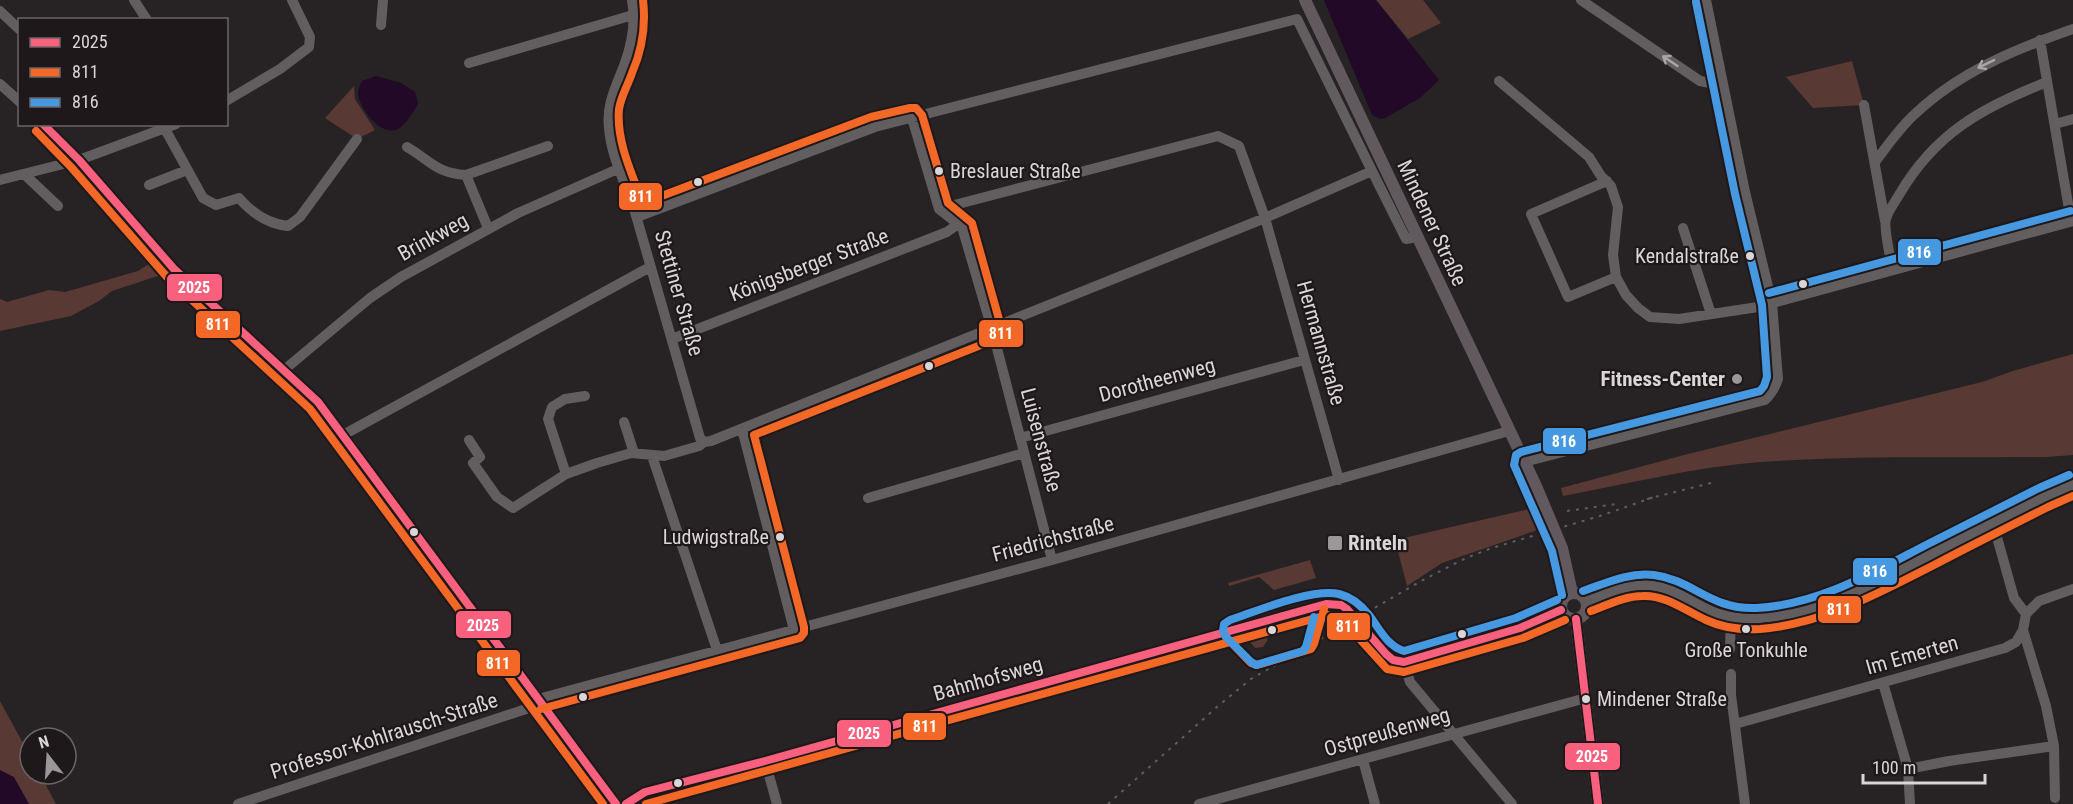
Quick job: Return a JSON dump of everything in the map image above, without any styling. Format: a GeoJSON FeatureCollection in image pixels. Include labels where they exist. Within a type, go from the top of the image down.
{"type":"FeatureCollection","features":[{"type":"Feature","properties":{"kind":"main road","name":"Mindener Straße"},"geometry":{"type":"LineString","coordinates":[[1305,0],[1524,462],[1562,548],[1572,593]]}},
{"type":"Feature","properties":{"kind":"main road"},"geometry":{"type":"LineString","coordinates":[[1572,593],[1581,594],[1587,601],[1586,613],[1576,619],[1565,616],[1561,610],[1562,601],[1572,593]]}},
{"type":"Feature","properties":{"kind":"main road"},"geometry":{"type":"LineString","coordinates":[[1576,619],[1598,804]]}},
{"type":"Feature","properties":{"kind":"street"},"geometry":{"type":"LineString","coordinates":[[134,0],[146,18]]}},
{"type":"Feature","properties":{"kind":"street"},"geometry":{"type":"LineString","coordinates":[[228,100],[280,69],[309,47],[310,38],[292,0]]}},
{"type":"Feature","properties":{"kind":"street"},"geometry":{"type":"LineString","coordinates":[[381,25],[383,0]]}},
{"type":"Feature","properties":{"kind":"street","name":"Stettiner Straße"},"geometry":{"type":"LineString","coordinates":[[632,0],[632,41],[625,64],[612,92],[608,108],[609,128],[700,438],[704,442]]}},
{"type":"Feature","properties":{"kind":"street"},"geometry":{"type":"LineString","coordinates":[[1581,0],[1700,81],[1710,83],[1722,81]]}},
{"type":"Feature","properties":{"kind":"street"},"geometry":{"type":"LineString","coordinates":[[1524,462],[1765,399],[1773,393],[1778,379],[1772,303],[1750,213],[1706,0]]}},
{"type":"Feature","properties":{"kind":"street"},"geometry":{"type":"LineString","coordinates":[[0,10],[18,28]]}},
{"type":"Feature","properties":{"kind":"street"},"geometry":{"type":"LineString","coordinates":[[469,63],[633,15]]}},
{"type":"Feature","properties":{"kind":"street"},"geometry":{"type":"LineString","coordinates":[[637,217],[875,127],[1297,20],[1406,239],[1417,237]]}},
{"type":"Feature","properties":{"kind":"street"},"geometry":{"type":"LineString","coordinates":[[1875,162],[1900,129],[1952,84],[1975,69],[2040,40],[2073,29]]}},
{"type":"Feature","properties":{"kind":"street"},"geometry":{"type":"LineString","coordinates":[[1499,81],[1589,157],[1601,176],[1611,186],[1618,207],[1613,255],[1616,277],[1626,295],[1650,317],[1679,319],[1758,307],[2072,221],[2040,40]]}},
{"type":"Feature","properties":{"kind":"street"},"geometry":{"type":"LineString","coordinates":[[1885,220],[1914,172],[1950,134],[1977,114],[2005,98],[2047,82]]}},
{"type":"Feature","properties":{"kind":"street"},"geometry":{"type":"LineString","coordinates":[[0,84],[18,100]]}},
{"type":"Feature","properties":{"kind":"street"},"geometry":{"type":"LineString","coordinates":[[1864,105],[1892,269]]}},
{"type":"Feature","properties":{"kind":"street"},"geometry":{"type":"LineString","coordinates":[[912,117],[939,208],[962,227],[992,329]]}},
{"type":"Feature","properties":{"kind":"street"},"geometry":{"type":"LineString","coordinates":[[2055,124],[2073,119]]}},
{"type":"Feature","properties":{"kind":"street"},"geometry":{"type":"LineString","coordinates":[[45,126],[79,160],[174,269],[318,402],[616,804]]}},
{"type":"Feature","properties":{"kind":"street"},"geometry":{"type":"LineString","coordinates":[[0,180],[79,160],[171,127],[187,170],[203,198],[216,205],[239,198],[247,207],[273,224],[288,226],[300,217],[357,139]]}},
{"type":"Feature","properties":{"kind":"street","name":"Hermannstraße"},"geometry":{"type":"LineString","coordinates":[[939,208],[1218,136],[1239,146],[1265,218],[1339,480]]}},
{"type":"Feature","properties":{"kind":"street"},"geometry":{"type":"LineString","coordinates":[[407,147],[438,169],[449,174],[466,175],[548,146]]}},
{"type":"Feature","properties":{"kind":"street","name":"Brinkweg"},"geometry":{"type":"LineString","coordinates":[[284,370],[370,298],[401,277],[488,228],[620,168]]}},
{"type":"Feature","properties":{"kind":"street"},"geometry":{"type":"LineString","coordinates":[[149,185],[187,170]]}},
{"type":"Feature","properties":{"kind":"street"},"geometry":{"type":"LineString","coordinates":[[469,440],[480,457],[473,463],[497,497],[513,508],[566,474],[634,453],[664,456],[699,446],[704,442],[742,429],[1265,218],[1372,171]]}},
{"type":"Feature","properties":{"kind":"street"},"geometry":{"type":"LineString","coordinates":[[24,174],[57,206]]}},
{"type":"Feature","properties":{"kind":"street"},"geometry":{"type":"LineString","coordinates":[[466,175],[488,228]]}},
{"type":"Feature","properties":{"kind":"street"},"geometry":{"type":"LineString","coordinates":[[1607,181],[1531,214],[1568,297],[1616,277]]}},
{"type":"Feature","properties":{"kind":"street","name":"Königsberger Straße"},"geometry":{"type":"LineString","coordinates":[[672,339],[947,232],[958,224]]}},
{"type":"Feature","properties":{"kind":"street"},"geometry":{"type":"LineString","coordinates":[[1683,228],[1711,314]]}},
{"type":"Feature","properties":{"kind":"street"},"geometry":{"type":"LineString","coordinates":[[343,435],[650,267]]}},
{"type":"Feature","properties":{"kind":"street","name":"Luisenstraße"},"geometry":{"type":"LineString","coordinates":[[992,329],[1052,560]]}},
{"type":"Feature","properties":{"kind":"street","name":"Dorotheenweg"},"geometry":{"type":"LineString","coordinates":[[1020,438],[1304,360]]}},
{"type":"Feature","properties":{"kind":"street"},"geometry":{"type":"LineString","coordinates":[[566,474],[548,419],[552,407],[565,399],[585,396]]}},
{"type":"Feature","properties":{"kind":"street"},"geometry":{"type":"LineString","coordinates":[[624,422],[634,453]]}},
{"type":"Feature","properties":{"kind":"street"},"geometry":{"type":"LineString","coordinates":[[742,429],[794,630]]}},
{"type":"Feature","properties":{"kind":"street","name":"Friedrichstraße"},"geometry":{"type":"LineString","coordinates":[[539,702],[717,650],[1052,560],[1509,431]]}},
{"type":"Feature","properties":{"kind":"street"},"geometry":{"type":"LineString","coordinates":[[868,498],[1024,453]]}},
{"type":"Feature","properties":{"kind":"street"},"geometry":{"type":"LineString","coordinates":[[652,456],[717,650]]}},
{"type":"Feature","properties":{"kind":"street"},"geometry":{"type":"LineString","coordinates":[[1587,601],[1632,586],[1644,585],[1658,586],[1672,591],[1712,611],[1731,617],[1761,618],[1789,614],[1855,593],[2044,497],[2073,485]]}},
{"type":"Feature","properties":{"kind":"street"},"geometry":{"type":"LineString","coordinates":[[1993,523],[2014,598],[2026,614]]}},
{"type":"Feature","properties":{"kind":"street"},"geometry":{"type":"LineString","coordinates":[[2055,798],[2054,746],[2046,706],[2023,630],[2026,614],[2039,601],[2073,589]]}},
{"type":"Feature","properties":{"kind":"street","name":"Bahnhofsweg"},"geometry":{"type":"LineString","coordinates":[[626,804],[645,792],[765,761],[1314,606],[1341,605],[1357,619],[1386,654],[1393,660],[1404,662]]}},
{"type":"Feature","properties":{"kind":"street"},"geometry":{"type":"LineString","coordinates":[[1512,804],[1410,682],[1404,662],[1512,631],[1561,610]]}},
{"type":"Feature","properties":{"kind":"street"},"geometry":{"type":"LineString","coordinates":[[1730,649],[1731,617]]}},
{"type":"Feature","properties":{"kind":"street","name":"Im Emerten"},"geometry":{"type":"LineString","coordinates":[[1736,724],[2005,648],[2016,642],[2023,630]]}},
{"type":"Feature","properties":{"kind":"street"},"geometry":{"type":"LineString","coordinates":[[1731,674],[1745,804]]}},
{"type":"Feature","properties":{"kind":"street"},"geometry":{"type":"LineString","coordinates":[[1883,683],[1908,769],[1910,804]]}},
{"type":"Feature","properties":{"kind":"street","name":"Ostpreußenweg"},"geometry":{"type":"LineString","coordinates":[[1200,804],[1586,698]]}},
{"type":"Feature","properties":{"kind":"street","name":"Professor-Kohlrausch-Straße"},"geometry":{"type":"LineString","coordinates":[[238,804],[539,702]]}},
{"type":"Feature","properties":{"kind":"street"},"geometry":{"type":"LineString","coordinates":[[1908,769],[2054,746]]}},
{"type":"Feature","properties":{"kind":"street"},"geometry":{"type":"LineString","coordinates":[[1363,760],[1375,804]]}},
{"type":"Feature","properties":{"kind":"street"},"geometry":{"type":"LineString","coordinates":[[765,761],[777,804]]}},
{"type":"Feature","properties":{"kind":"shaded area"},"geometry":{"type":"Polygon","coordinates":[[[1324,0],[1376,0],[1439,80],[1420,98],[1385,118],[1380,119],[1372,115],[1324,0]]]}},
{"type":"Feature","properties":{"kind":"shaded area"},"geometry":{"type":"Polygon","coordinates":[[[1376,0],[1423,0],[1441,23],[1408,39],[1376,0]]]}},
{"type":"Feature","properties":{"kind":"shaded area"},"geometry":{"type":"Polygon","coordinates":[[[1852,61],[1864,105],[1813,108],[1786,77],[1852,61]]]}},
{"type":"Feature","properties":{"kind":"shaded area"},"geometry":{"type":"Polygon","coordinates":[[[376,76],[401,83],[415,92],[418,104],[406,122],[394,130],[387,130],[374,122],[360,101],[358,92],[362,81],[376,76]]]}},
{"type":"Feature","properties":{"kind":"shaded area"},"geometry":{"type":"Polygon","coordinates":[[[354,86],[355,99],[375,130],[357,139],[325,118],[354,86]]]}},
{"type":"Feature","properties":{"kind":"shaded area"},"geometry":{"type":"Polygon","coordinates":[[[155,260],[161,261],[164,274],[112,291],[71,316],[0,331],[0,299],[7,302],[49,290],[65,292],[138,271],[155,260]]]}},
{"type":"Feature","properties":{"kind":"shaded area"},"geometry":{"type":"Polygon","coordinates":[[[2073,354],[2073,455],[1832,458],[1735,464],[1563,496],[1561,488],[1688,454],[1982,382],[2073,354]]]}},
{"type":"Feature","properties":{"kind":"shaded area"},"geometry":{"type":"Polygon","coordinates":[[[1538,507],[1546,527],[1442,563],[1407,586],[1395,540],[1538,507]]]}},
{"type":"Feature","properties":{"kind":"shaded area"},"geometry":{"type":"Polygon","coordinates":[[[1310,560],[1316,578],[1274,590],[1259,577],[1229,586],[1228,583],[1310,560]]]}},
{"type":"Feature","properties":{"kind":"shaded area"},"geometry":{"type":"Polygon","coordinates":[[[1266,628],[1269,630],[1267,641],[1263,647],[1255,648],[1250,642],[1251,633],[1266,628]]]}},
{"type":"Feature","properties":{"kind":"shaded area"},"geometry":{"type":"Polygon","coordinates":[[[0,701],[18,734],[18,786],[46,786],[56,804],[0,804],[0,701]]]}},
{"type":"Feature","properties":{"kind":"shaded area"},"geometry":{"type":"Polygon","coordinates":[[[0,770],[14,777],[29,804],[0,804],[0,770]]]}},
{"type":"Feature","properties":{"kind":"railway"},"geometry":{"type":"LineString","coordinates":[[1647,499],[1711,483]]}},
{"type":"Feature","properties":{"kind":"railway"},"geometry":{"type":"LineString","coordinates":[[1108,804],[1251,679],[1423,580],[1466,558],[1492,548],[1600,516],[1654,497]]}},
{"type":"Feature","properties":{"kind":"railway"},"geometry":{"type":"LineString","coordinates":[[1567,511],[1617,504]]}},
{"type":"Feature","properties":{"kind":"transit line","name":"811"},"geometry":{"type":"LineString","coordinates":[[541,709],[800,638],[804,633],[804,627],[754,435],[996,339],[1002,330],[972,223],[948,203],[922,115],[916,108],[871,117],[643,203],[622,145],[619,121],[621,100],[641,46],[644,19],[643,0]]}},
{"type":"Feature","properties":{"kind":"transit line","name":"816"},"geometry":{"type":"LineString","coordinates":[[1562,595],[1552,551],[1514,465],[1516,455],[1760,391],[1767,377],[1762,305],[1735,194],[1696,2]]}},
{"type":"Feature","properties":{"kind":"transit line","name":"2025"},"geometry":{"type":"LineString","coordinates":[[45,126],[79,160],[174,269],[318,402],[616,804]]}},
{"type":"Feature","properties":{"kind":"transit line","name":"811"},"geometry":{"type":"LineString","coordinates":[[36,131],[71,167],[167,277],[310,409],[603,804]]}},
{"type":"Feature","properties":{"kind":"transit line","name":"816"},"geometry":{"type":"LineString","coordinates":[[1769,293],[2070,211]]}},
{"type":"Feature","properties":{"kind":"transit line","name":"816"},"geometry":{"type":"LineString","coordinates":[[1583,591],[1618,579],[1645,574],[1668,578],[1714,600],[1740,607],[1779,606],[1801,601],[1844,586],[2069,475]]}},
{"type":"Feature","properties":{"kind":"transit line","name":"811"},"geometry":{"type":"LineString","coordinates":[[1591,611],[1616,601],[1651,596],[1668,601],[1712,623],[1733,628],[1760,629],[1806,621],[1850,606],[2073,496]]}},
{"type":"Feature","properties":{"kind":"transit line","name":"816"},"geometry":{"type":"LineString","coordinates":[[1314,617],[1303,651],[1256,665],[1226,637],[1223,631],[1224,624],[1230,620],[1269,606],[1314,594],[1339,594],[1359,605],[1388,641],[1404,651],[1516,618],[1557,600]]}},
{"type":"Feature","properties":{"kind":"transit line","name":"2025"},"geometry":{"type":"LineString","coordinates":[[626,804],[645,792],[765,761],[1326,604],[1341,605],[1347,609],[1386,654],[1393,660],[1404,662],[1520,628],[1561,610]]}},
{"type":"Feature","properties":{"kind":"transit line","name":"811"},"geometry":{"type":"LineString","coordinates":[[1226,637],[1251,663],[1257,665],[1311,649],[1324,609]]}},
{"type":"Feature","properties":{"kind":"transit line","name":"811"},"geometry":{"type":"LineString","coordinates":[[646,804],[1327,615],[1340,617],[1387,669],[1404,672],[1523,638],[1565,620]]}},
{"type":"Feature","properties":{"kind":"transit line","name":"2025"},"geometry":{"type":"LineString","coordinates":[[1576,619],[1598,804]]}},
{"type":"Feature","properties":{"kind":"place","name":"Breslauer Straße"},"geometry":{"type":"Point","coordinates":[939,171]}},
{"type":"Feature","properties":{"kind":"place","name":"Kendalstraße"},"geometry":{"type":"Point","coordinates":[1750,256]}},
{"type":"Feature","properties":{"kind":"place","name":"Fitness-Center"},"geometry":{"type":"Point","coordinates":[1737,379]}},
{"type":"Feature","properties":{"kind":"place","name":"Ludwigstraße"},"geometry":{"type":"Point","coordinates":[780,537]}},
{"type":"Feature","properties":{"kind":"place","name":"Rinteln"},"geometry":{"type":"Point","coordinates":[1335,543]}},
{"type":"Feature","properties":{"kind":"place","name":"Große Tonkuhle"},"geometry":{"type":"Point","coordinates":[1746,629]}},
{"type":"Feature","properties":{"kind":"place","name":"Mindener Straße"},"geometry":{"type":"Point","coordinates":[1586,699]}}]}
